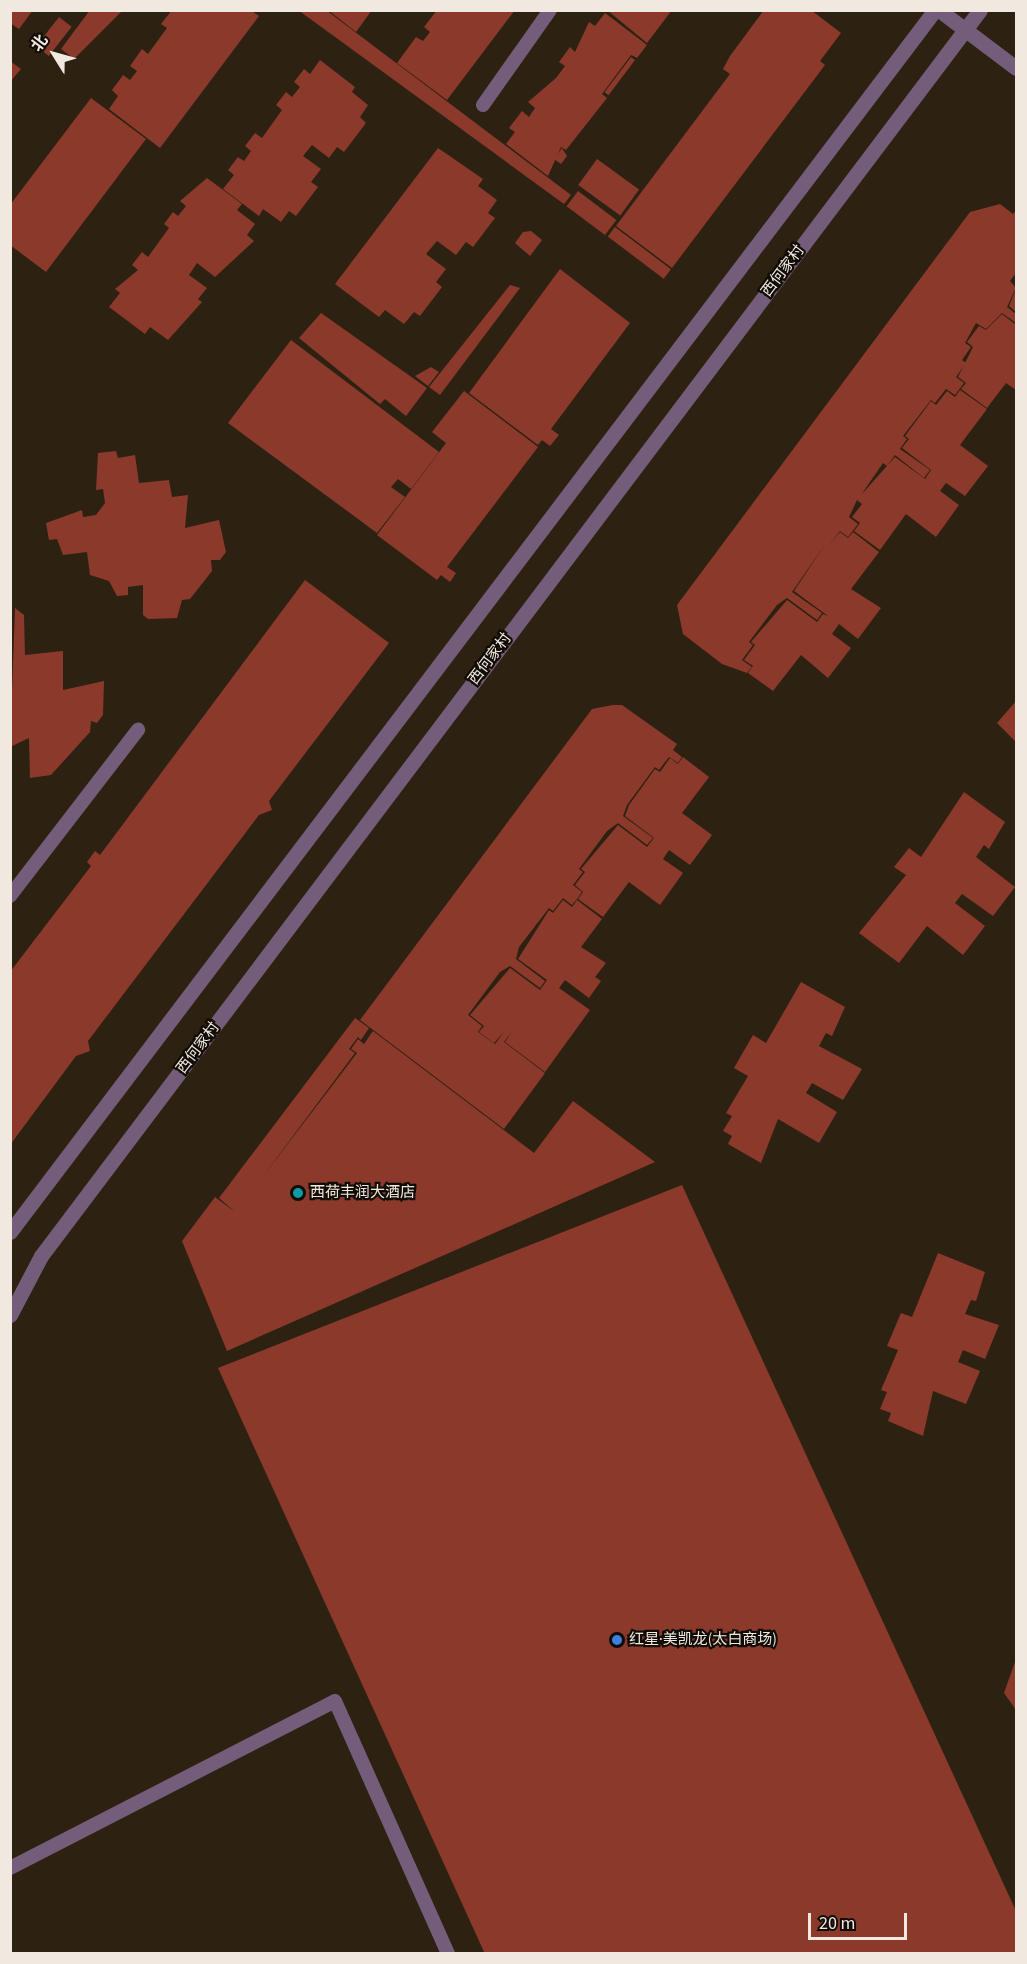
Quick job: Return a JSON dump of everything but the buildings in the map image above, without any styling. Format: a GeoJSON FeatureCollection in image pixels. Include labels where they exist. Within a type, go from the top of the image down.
{"type":"FeatureCollection","features":[{"type":"Feature","properties":{"kind":"street"},"geometry":{"type":"LineString","coordinates":[[10,1232],[937,10],[1017,68]]}},
{"type":"Feature","properties":{"kind":"street","name":"西何家村"},"geometry":{"type":"LineString","coordinates":[[10,1315],[41,1256],[980,10]]}},
{"type":"Feature","properties":{"kind":"lane"},"geometry":{"type":"LineString","coordinates":[[483,105],[550,10]]}},
{"type":"Feature","properties":{"kind":"lane"},"geometry":{"type":"LineString","coordinates":[[10,896],[138,730]]}},
{"type":"Feature","properties":{"kind":"lane"},"geometry":{"type":"LineString","coordinates":[[10,1868],[335,1701],[448,1953]]}},
{"type":"Feature","properties":{"kind":"place","name":"西荷丰润大酒店"},"geometry":{"type":"Point","coordinates":[298,1193]}},
{"type":"Feature","properties":{"kind":"place","name":"红星·美凯龙(太白商场)"},"geometry":{"type":"Point","coordinates":[617,1640]}}]}
